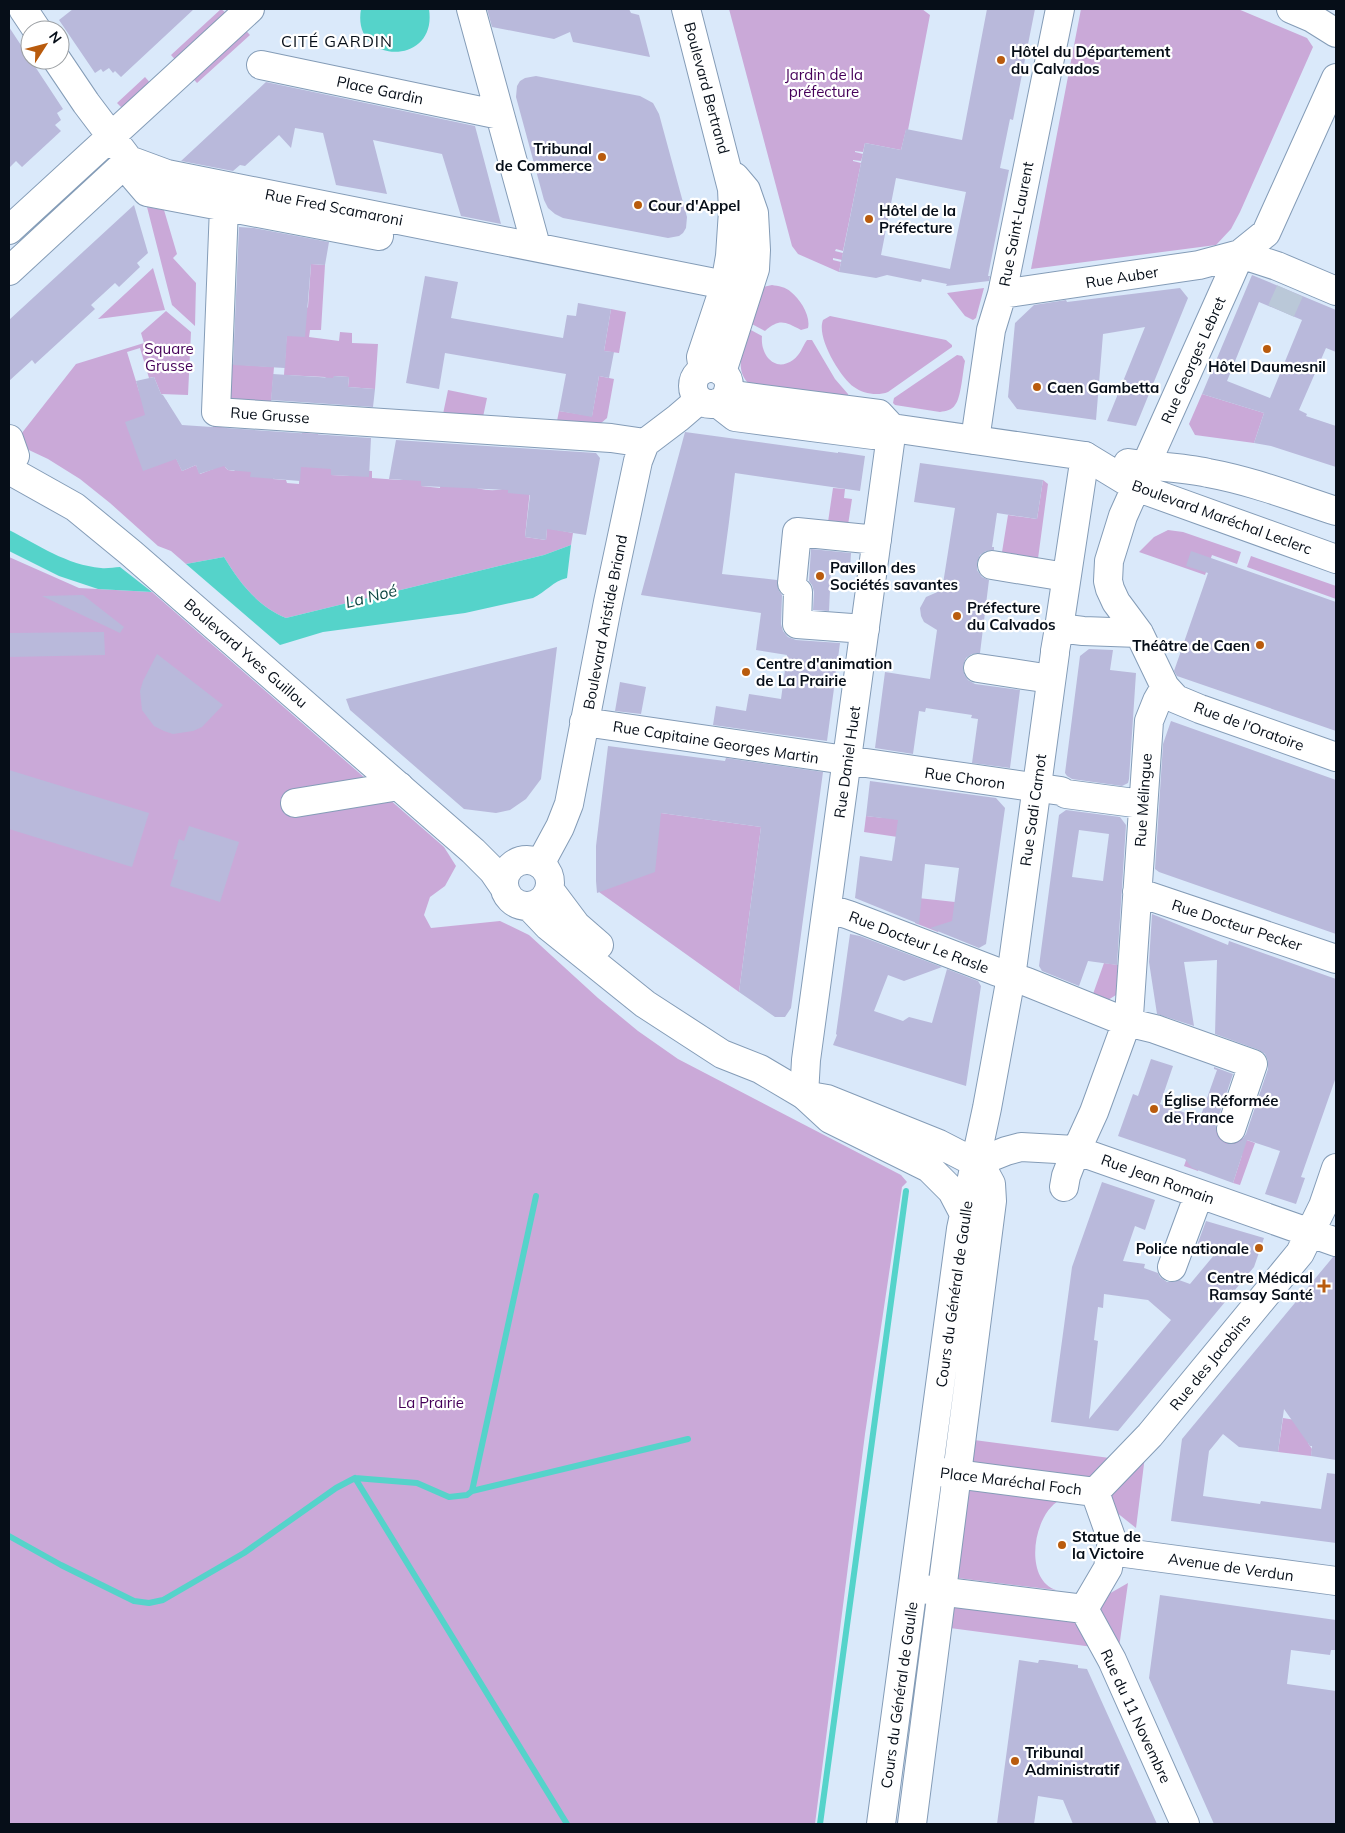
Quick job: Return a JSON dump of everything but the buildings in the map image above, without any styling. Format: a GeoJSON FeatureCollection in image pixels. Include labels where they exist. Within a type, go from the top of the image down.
{"type":"FeatureCollection","features":[{"type":"Feature","properties":{"kind":"street"},"geometry":{"type":"LineString","coordinates":[[23,9],[30,20]]}},
{"type":"Feature","properties":{"kind":"street"},"geometry":{"type":"LineString","coordinates":[[9,230],[250,9]]}},
{"type":"Feature","properties":{"kind":"street"},"geometry":{"type":"LineString","coordinates":[[472,9],[536,246]]}},
{"type":"Feature","properties":{"kind":"street","name":"Boulevard Bertrand"},"geometry":{"type":"LineString","coordinates":[[686,9],[732,189],[733,211],[730,256],[724,285],[700,357],[714,387]]}},
{"type":"Feature","properties":{"kind":"street","name":"Rue Saint-Laurent"},"geometry":{"type":"LineString","coordinates":[[975,440],[991,330],[1002,294],[1060,9]]}},
{"type":"Feature","properties":{"kind":"street"},"geometry":{"type":"LineString","coordinates":[[1291,9],[1312,18],[1336,33]]}},
{"type":"Feature","properties":{"kind":"street","name":"Place Gardin"},"geometry":{"type":"LineString","coordinates":[[260,65],[500,115]]}},
{"type":"Feature","properties":{"kind":"street"},"geometry":{"type":"LineString","coordinates":[[64,70],[129,160],[135,178],[147,192],[379,236]]}},
{"type":"Feature","properties":{"kind":"street"},"geometry":{"type":"LineString","coordinates":[[1240,254],[1266,233],[1336,78]]}},
{"type":"Feature","properties":{"kind":"street"},"geometry":{"type":"LineString","coordinates":[[9,270],[129,160]]}},
{"type":"Feature","properties":{"kind":"street","name":"Rue Fred Scamaroni"},"geometry":{"type":"LineString","coordinates":[[129,160],[167,174],[536,246],[724,285]]}},
{"type":"Feature","properties":{"kind":"street","name":"Boulevard Bertrand"},"geometry":{"type":"LineString","coordinates":[[714,387],[755,269],[754,213],[746,190],[727,168]]}},
{"type":"Feature","properties":{"kind":"street","name":"Rue Grusse"},"geometry":{"type":"LineString","coordinates":[[224,207],[216,412],[611,438],[645,443]]}},
{"type":"Feature","properties":{"kind":"street"},"geometry":{"type":"LineString","coordinates":[[1240,254],[1277,266],[1293,283],[1336,292]]}},
{"type":"Feature","properties":{"kind":"street","name":"Rue Auber"},"geometry":{"type":"LineString","coordinates":[[1002,294],[1199,265],[1240,254]]}},
{"type":"Feature","properties":{"kind":"street","name":"Rue Georges Lebret"},"geometry":{"type":"LineString","coordinates":[[1141,477],[1240,254]]}},
{"type":"Feature","properties":{"kind":"street"},"geometry":{"type":"LineString","coordinates":[[724,285],[743,305]]}},
{"type":"Feature","properties":{"kind":"street"},"geometry":{"type":"LineString","coordinates":[[645,443],[684,414],[714,387]]}},
{"type":"Feature","properties":{"kind":"street","name":"Boulevard Maréchal Leclerc"},"geometry":{"type":"LineString","coordinates":[[714,387],[735,418],[873,434],[892,428],[1085,456],[1141,477],[1336,559]]}},
{"type":"Feature","properties":{"kind":"street","name":"Rue Daniel Huet"},"geometry":{"type":"LineString","coordinates":[[804,1095],[806,1060],[892,428]]}},
{"type":"Feature","properties":{"kind":"street","name":"Boulevard Aristide Briand"},"geometry":{"type":"LineString","coordinates":[[529,906],[539,903],[544,899],[537,871],[560,827],[569,804],[638,461],[645,443]]}},
{"type":"Feature","properties":{"kind":"street","name":"Boulevard Yves Guillou"},"geometry":{"type":"LineString","coordinates":[[11,455],[299,690],[399,786],[428,803],[493,871],[504,887]]}},
{"type":"Feature","properties":{"kind":"street","name":"Rue Sadi Carnot"},"geometry":{"type":"LineString","coordinates":[[976,1163],[1011,977],[1055,653],[1085,456]]}},
{"type":"Feature","properties":{"kind":"street","name":"Boulevard Maréchal Leclerc"},"geometry":{"type":"LineString","coordinates":[[1141,477],[1205,472],[1253,483],[1336,511]]}},
{"type":"Feature","properties":{"kind":"street"},"geometry":{"type":"LineString","coordinates":[[1141,477],[1121,522],[1109,561],[1108,581],[1113,595],[1139,633],[1166,687]]}},
{"type":"Feature","properties":{"kind":"street"},"geometry":{"type":"LineString","coordinates":[[865,629],[796,624],[797,532],[877,540]]}},
{"type":"Feature","properties":{"kind":"street"},"geometry":{"type":"LineString","coordinates":[[992,564],[1066,577]]}},
{"type":"Feature","properties":{"kind":"street"},"geometry":{"type":"LineString","coordinates":[[978,668],[1055,653],[1083,631],[1139,633]]}},
{"type":"Feature","properties":{"kind":"street","name":"Rue de l'Oratoire"},"geometry":{"type":"LineString","coordinates":[[1166,687],[1176,699],[1200,709],[1336,757]]}},
{"type":"Feature","properties":{"kind":"street","name":"Rue Mélingue"},"geometry":{"type":"LineString","coordinates":[[1064,1187],[1076,1150],[1094,1112],[1129,1012],[1149,721],[1157,701],[1166,687]]}},
{"type":"Feature","properties":{"kind":"street","name":"Rue Capitaine Georges Martin"},"geometry":{"type":"LineString","coordinates":[[584,722],[847,761]]}},
{"type":"Feature","properties":{"kind":"street","name":"Rue Choron"},"geometry":{"type":"LineString","coordinates":[[847,761],[1036,787],[1061,791],[1066,794],[1142,804]]}},
{"type":"Feature","properties":{"kind":"street"},"geometry":{"type":"LineString","coordinates":[[295,803],[399,786]]}},
{"type":"Feature","properties":{"kind":"street"},"geometry":{"type":"LineString","coordinates":[[473,851],[489,853],[537,871],[576,925],[632,973],[720,1033],[760,1069]]}},
{"type":"Feature","properties":{"kind":"street","name":"Boulevard Aristide Briand"},"geometry":{"type":"LineString","coordinates":[[504,887],[506,874],[514,863],[537,871]]}},
{"type":"Feature","properties":{"kind":"street"},"geometry":{"type":"LineString","coordinates":[[504,887],[513,902],[529,906],[548,926],[645,1004],[722,1054],[760,1069],[804,1095],[830,1119],[928,1168],[952,1191],[964,1214]]}},
{"type":"Feature","properties":{"kind":"street","name":"Rue Docteur Pecker"},"geometry":{"type":"LineString","coordinates":[[1137,892],[1336,959]]}},
{"type":"Feature","properties":{"kind":"street","name":"Rue Docteur Le Rasle"},"geometry":{"type":"LineString","coordinates":[[827,908],[1126,1022],[1155,1029],[1253,1064],[1231,1129]]}},
{"type":"Feature","properties":{"kind":"street"},"geometry":{"type":"LineString","coordinates":[[804,1095],[827,1099],[939,1144],[976,1163]]}},
{"type":"Feature","properties":{"kind":"street","name":"Rue Jean Romain"},"geometry":{"type":"LineString","coordinates":[[976,1163],[1021,1147],[1076,1150],[1336,1242]]}},
{"type":"Feature","properties":{"kind":"street","name":"Cours du Général de Gaulle"},"geometry":{"type":"LineString","coordinates":[[881,1824],[964,1214],[976,1163]]}},
{"type":"Feature","properties":{"kind":"street","name":"Cours du Général de Gaulle"},"geometry":{"type":"LineString","coordinates":[[912,1824],[992,1201],[991,1184],[984,1171],[976,1163]]}},
{"type":"Feature","properties":{"kind":"street","name":"Rue des Jacobins"},"geometry":{"type":"LineString","coordinates":[[1095,1492],[1150,1435],[1300,1253],[1323,1206],[1336,1168]]}},
{"type":"Feature","properties":{"kind":"street"},"geometry":{"type":"LineString","coordinates":[[1172,1267],[1199,1194]]}},
{"type":"Feature","properties":{"kind":"street","name":"Place Maréchal Foch"},"geometry":{"type":"LineString","coordinates":[[929,1471],[1095,1492],[1115,1554]]}},
{"type":"Feature","properties":{"kind":"street"},"geometry":{"type":"LineString","coordinates":[[914,1588],[1084,1609],[1115,1554]]}},
{"type":"Feature","properties":{"kind":"street","name":"Avenue de Verdun"},"geometry":{"type":"LineString","coordinates":[[1115,1554],[1336,1581]]}},
{"type":"Feature","properties":{"kind":"street","name":"Rue du 11 Novembre"},"geometry":{"type":"LineString","coordinates":[[1084,1609],[1112,1660],[1185,1824]]}},
{"type":"Feature","properties":{"kind":"green space"},"geometry":{"type":"Polygon","coordinates":[[[221,9],[230,16],[179,64],[171,55],[221,9]]]}},
{"type":"Feature","properties":{"kind":"green space","name":"Jardin de la préfecture"},"geometry":{"type":"Polygon","coordinates":[[[729,9],[922,9],[930,15],[908,130],[906,130],[901,150],[865,143],[863,152],[855,151],[863,154],[861,161],[853,160],[861,163],[843,251],[836,249],[835,251],[843,253],[842,260],[833,258],[833,260],[841,262],[839,272],[798,254],[792,246],[729,9]]]}},
{"type":"Feature","properties":{"kind":"green space"},"geometry":{"type":"Polygon","coordinates":[[[1081,9],[1238,9],[1307,38],[1313,47],[1240,212],[1231,229],[1216,245],[1031,269],[1081,9]]]}},
{"type":"Feature","properties":{"kind":"green space"},"geometry":{"type":"Polygon","coordinates":[[[240,24],[250,35],[197,83],[187,72],[240,24]]]}},
{"type":"Feature","properties":{"kind":"green space"},"geometry":{"type":"Polygon","coordinates":[[[145,77],[153,86],[125,111],[117,103],[145,77]]]}},
{"type":"Feature","properties":{"kind":"green space"},"geometry":{"type":"Polygon","coordinates":[[[147,207],[164,210],[177,254],[173,258],[196,283],[195,326],[172,305],[147,207]]]}},
{"type":"Feature","properties":{"kind":"green space"},"geometry":{"type":"Polygon","coordinates":[[[311,264],[325,265],[321,330],[310,330],[309,337],[339,341],[340,332],[352,333],[352,343],[378,344],[375,389],[348,387],[349,377],[334,376],[333,386],[325,377],[284,375],[287,329],[308,307],[311,264]]]}},
{"type":"Feature","properties":{"kind":"green space"},"geometry":{"type":"Polygon","coordinates":[[[153,268],[165,310],[98,319],[153,268]]]}},
{"type":"Feature","properties":{"kind":"green space"},"geometry":{"type":"Polygon","coordinates":[[[772,285],[787,289],[798,299],[808,318],[808,328],[801,330],[787,323],[779,323],[765,331],[750,323],[763,287],[772,285]]]}},
{"type":"Feature","properties":{"kind":"green space"},"geometry":{"type":"Polygon","coordinates":[[[984,288],[976,318],[973,320],[965,316],[947,293],[984,288]]]}},
{"type":"Feature","properties":{"kind":"green space"},"geometry":{"type":"Polygon","coordinates":[[[611,309],[626,312],[619,353],[604,351],[611,309]]]}},
{"type":"Feature","properties":{"kind":"green space","name":"Square Grusse"},"geometry":{"type":"Polygon","coordinates":[[[166,311],[191,332],[188,395],[161,394],[154,377],[149,378],[140,348],[127,352],[139,391],[156,399],[166,400],[180,425],[175,456],[182,471],[196,465],[200,474],[213,469],[211,454],[213,426],[227,428],[225,467],[228,470],[274,467],[273,479],[299,484],[302,433],[318,434],[317,453],[331,469],[331,475],[354,476],[355,470],[372,471],[372,478],[400,480],[422,474],[421,486],[440,488],[441,472],[465,484],[482,489],[500,490],[508,487],[508,492],[511,493],[530,490],[525,537],[546,540],[547,528],[573,533],[571,545],[544,555],[286,618],[266,607],[250,593],[224,557],[186,564],[171,551],[158,546],[80,479],[48,459],[14,443],[76,364],[144,343],[141,333],[166,311]]]}},
{"type":"Feature","properties":{"kind":"green space"},"geometry":{"type":"Polygon","coordinates":[[[830,316],[946,340],[952,347],[888,392],[880,394],[866,393],[854,387],[842,375],[826,346],[822,327],[823,320],[830,316]]]}},
{"type":"Feature","properties":{"kind":"green space"},"geometry":{"type":"Polygon","coordinates":[[[749,329],[762,336],[763,350],[766,355],[770,360],[780,364],[796,358],[807,340],[812,340],[835,379],[848,394],[849,398],[749,384],[744,378],[741,358],[749,329]]]}},
{"type":"Feature","properties":{"kind":"green space"},"geometry":{"type":"Polygon","coordinates":[[[957,355],[962,356],[965,361],[959,397],[952,408],[940,412],[895,405],[893,403],[894,398],[957,355]]]}},
{"type":"Feature","properties":{"kind":"green space"},"geometry":{"type":"Polygon","coordinates":[[[228,364],[274,367],[271,403],[232,401],[227,394],[228,364]]]}},
{"type":"Feature","properties":{"kind":"green space"},"geometry":{"type":"Polygon","coordinates":[[[599,376],[614,379],[607,418],[600,424],[557,421],[559,411],[592,416],[599,376]]]}},
{"type":"Feature","properties":{"kind":"green space"},"geometry":{"type":"Polygon","coordinates":[[[448,390],[487,398],[483,417],[443,414],[448,390]]]}},
{"type":"Feature","properties":{"kind":"green space"},"geometry":{"type":"Polygon","coordinates":[[[1202,394],[1264,413],[1254,443],[1195,435],[1189,424],[1202,394]]]}},
{"type":"Feature","properties":{"kind":"green space"},"geometry":{"type":"Polygon","coordinates":[[[1043,480],[1048,484],[1037,566],[1003,555],[1002,552],[1008,515],[1037,519],[1043,480]]]}},
{"type":"Feature","properties":{"kind":"green space"},"geometry":{"type":"Polygon","coordinates":[[[833,488],[845,489],[844,498],[852,499],[848,525],[828,522],[833,488]]]}},
{"type":"Feature","properties":{"kind":"green space"},"geometry":{"type":"Polygon","coordinates":[[[1168,530],[1183,532],[1241,552],[1237,564],[1212,555],[1205,575],[1139,552],[1154,537],[1168,530]]]}},
{"type":"Feature","properties":{"kind":"green space"},"geometry":{"type":"Polygon","coordinates":[[[1251,556],[1336,586],[1336,599],[1247,567],[1251,556]]]}},
{"type":"Feature","properties":{"kind":"green space","name":"La Prairie"},"geometry":{"type":"Polygon","coordinates":[[[9,557],[79,588],[152,592],[444,847],[456,866],[445,886],[430,897],[424,915],[431,928],[500,921],[529,935],[598,998],[638,1031],[678,1059],[901,1175],[907,1182],[902,1187],[865,1434],[815,1824],[9,1824],[9,557]]]}},
{"type":"Feature","properties":{"kind":"green space"},"geometry":{"type":"Polygon","coordinates":[[[661,813],[761,827],[739,992],[599,892],[661,813]]]}},
{"type":"Feature","properties":{"kind":"green space"},"geometry":{"type":"Polygon","coordinates":[[[885,813],[914,817],[911,839],[864,832],[866,816],[884,818],[885,813]]]}},
{"type":"Feature","properties":{"kind":"green space"},"geometry":{"type":"Polygon","coordinates":[[[918,898],[955,902],[953,925],[940,926],[938,932],[915,923],[918,898]]]}},
{"type":"Feature","properties":{"kind":"green space"},"geometry":{"type":"Polygon","coordinates":[[[1104,963],[1118,965],[1116,995],[1108,1000],[1093,994],[1104,963]]]}},
{"type":"Feature","properties":{"kind":"green space"},"geometry":{"type":"Polygon","coordinates":[[[1199,1123],[1255,1143],[1240,1185],[1233,1183],[1242,1155],[1208,1143],[1198,1171],[1184,1166],[1199,1123]]]}},
{"type":"Feature","properties":{"kind":"green space"},"geometry":{"type":"Polygon","coordinates":[[[1283,1418],[1308,1422],[1308,1443],[1312,1449],[1311,1456],[1278,1452],[1283,1418]]]}},
{"type":"Feature","properties":{"kind":"green space"},"geometry":{"type":"Polygon","coordinates":[[[974,1440],[1117,1459],[1092,1484],[970,1468],[974,1440]]]}},
{"type":"Feature","properties":{"kind":"green space"},"geometry":{"type":"Polygon","coordinates":[[[1146,1448],[1136,1528],[1116,1512],[1110,1498],[1112,1486],[1146,1448]]]}},
{"type":"Feature","properties":{"kind":"green space"},"geometry":{"type":"Polygon","coordinates":[[[969,1487],[1060,1500],[1051,1507],[1043,1518],[1036,1546],[1036,1560],[1039,1573],[1046,1584],[1056,1590],[957,1578],[969,1487]]]}},
{"type":"Feature","properties":{"kind":"green space"},"geometry":{"type":"Polygon","coordinates":[[[1128,1583],[1119,1648],[1097,1612],[1107,1595],[1128,1583]]]}},
{"type":"Feature","properties":{"kind":"green space"},"geometry":{"type":"Polygon","coordinates":[[[954,1601],[1076,1617],[1093,1647],[950,1628],[954,1601]]]}},
{"type":"Feature","properties":{"kind":"shaded area"},"geometry":{"type":"Polygon","coordinates":[[[361,9],[429,9],[428,28],[421,41],[409,49],[395,52],[380,49],[369,41],[361,27],[361,9]]]}},
{"type":"Feature","properties":{"kind":"shaded area"},"geometry":{"type":"Polygon","coordinates":[[[9,530],[53,554],[76,563],[103,568],[120,567],[152,592],[98,589],[59,576],[9,551],[9,530]]]}},
{"type":"Feature","properties":{"kind":"shaded area"},"geometry":{"type":"Polygon","coordinates":[[[571,545],[567,578],[533,598],[465,613],[323,632],[280,645],[186,564],[224,557],[250,593],[266,607],[286,618],[544,555],[571,545]]]}},
{"type":"Feature","properties":{"kind":"waterway"},"geometry":{"type":"LineString","coordinates":[[820,1824],[906,1191]]}},
{"type":"Feature","properties":{"kind":"waterway"},"geometry":{"type":"LineString","coordinates":[[472,1491],[536,1196]]}},
{"type":"Feature","properties":{"kind":"waterway"},"geometry":{"type":"LineString","coordinates":[[9,1536],[61,1565],[134,1601],[149,1603],[163,1600],[244,1553],[336,1488],[355,1478],[417,1483],[449,1497],[467,1495],[472,1491],[688,1439]]}},
{"type":"Feature","properties":{"kind":"waterway"},"geometry":{"type":"LineString","coordinates":[[355,1478],[567,1824]]}},
{"type":"Feature","properties":{"kind":"tunnel"},"geometry":{"type":"LineString","coordinates":[[1281,311],[1290,291]]}},
{"type":"Feature","properties":{"kind":"place","name":"Hôtel du Département du Calvados"},"geometry":{"type":"Point","coordinates":[1001,60]}},
{"type":"Feature","properties":{"kind":"place","name":"Tribunal de Commerce"},"geometry":{"type":"Point","coordinates":[602,157]}},
{"type":"Feature","properties":{"kind":"place","name":"Cour d'Appel"},"geometry":{"type":"Point","coordinates":[638,205]}},
{"type":"Feature","properties":{"kind":"place","name":"Hôtel de la Préfecture"},"geometry":{"type":"Point","coordinates":[869,219]}},
{"type":"Feature","properties":{"kind":"place","name":"Hôtel Daumesnil"},"geometry":{"type":"Point","coordinates":[1267,349]}},
{"type":"Feature","properties":{"kind":"place","name":"Caen Gambetta"},"geometry":{"type":"Point","coordinates":[1037,387]}},
{"type":"Feature","properties":{"kind":"place","name":"Pavillon des Sociétés savantes"},"geometry":{"type":"Point","coordinates":[820,576]}},
{"type":"Feature","properties":{"kind":"place","name":"Préfecture du Calvados"},"geometry":{"type":"Point","coordinates":[957,616]}},
{"type":"Feature","properties":{"kind":"place","name":"Théâtre de Caen"},"geometry":{"type":"Point","coordinates":[1260,645]}},
{"type":"Feature","properties":{"kind":"place","name":"Centre d'animation de La Prairie"},"geometry":{"type":"Point","coordinates":[746,672]}},
{"type":"Feature","properties":{"kind":"place","name":"Église Réformée de France"},"geometry":{"type":"Point","coordinates":[1154,1109]}},
{"type":"Feature","properties":{"kind":"place","name":"Police nationale"},"geometry":{"type":"Point","coordinates":[1259,1248]}},
{"type":"Feature","properties":{"kind":"place","name":"Centre Médical Ramsay Santé"},"geometry":{"type":"Point","coordinates":[1324,1286]}},
{"type":"Feature","properties":{"kind":"place","name":"Statue de la Victoire"},"geometry":{"type":"Point","coordinates":[1062,1545]}},
{"type":"Feature","properties":{"kind":"place","name":"Tribunal Administratif"},"geometry":{"type":"Point","coordinates":[1015,1761]}},
{"type":"Feature","properties":{"kind":"district","name":"CITÉ GARDIN"},"geometry":{"type":"Point","coordinates":[337,41]}},
{"type":"Feature","properties":{"kind":"water label","name":"La Noé"},"geometry":{"type":"Point","coordinates":[371,596]}}]}
